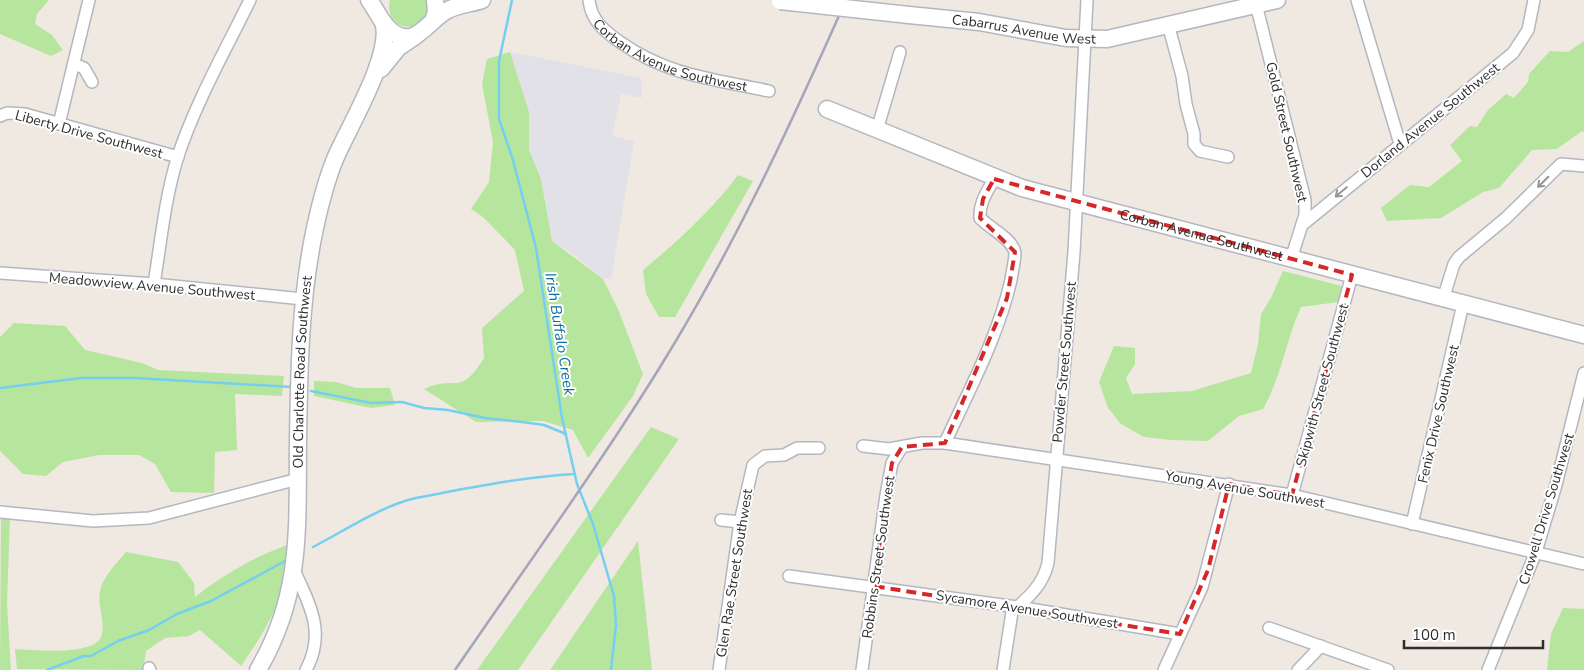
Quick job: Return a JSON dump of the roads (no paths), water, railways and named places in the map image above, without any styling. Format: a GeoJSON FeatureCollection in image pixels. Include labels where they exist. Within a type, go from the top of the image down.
{"type":"FeatureCollection","features":[{"type":"Feature","properties":{"kind":"street"},"geometry":{"type":"LineString","coordinates":[[59,124],[89,0]]}},
{"type":"Feature","properties":{"kind":"street"},"geometry":{"type":"LineString","coordinates":[[154,284],[167,199],[178,157],[192,118],[250,0]]}},
{"type":"Feature","properties":{"kind":"street"},"geometry":{"type":"LineString","coordinates":[[369,0],[382,20],[398,35],[410,36],[421,33],[433,21],[452,8],[482,0]]}},
{"type":"Feature","properties":{"kind":"street"},"geometry":{"type":"LineString","coordinates":[[381,0],[382,20]]}},
{"type":"Feature","properties":{"kind":"street"},"geometry":{"type":"LineString","coordinates":[[433,21],[436,8],[435,0]]}},
{"type":"Feature","properties":{"kind":"street","name":"Corban Avenue Southwest"},"geometry":{"type":"LineString","coordinates":[[589,0],[590,9],[602,28],[653,63],[687,74],[769,91]]}},
{"type":"Feature","properties":{"kind":"street","name":"Powder Street Southwest"},"geometry":{"type":"LineString","coordinates":[[1003,670],[1012,612],[1026,602],[1045,576],[1048,563],[1077,203],[1087,0]]}},
{"type":"Feature","properties":{"kind":"street","name":"Cabarrus Avenue West"},"geometry":{"type":"LineString","coordinates":[[774,1],[979,22],[1086,40],[1107,39],[1256,2],[1277,0]]}},
{"type":"Feature","properties":{"kind":"street"},"geometry":{"type":"LineString","coordinates":[[1357,0],[1400,144]]}},
{"type":"Feature","properties":{"kind":"street","name":"Dorland Avenue Southwest"},"geometry":{"type":"LineString","coordinates":[[1302,225],[1513,53],[1525,37],[1534,0]]}},
{"type":"Feature","properties":{"kind":"street","name":"Gold Street Southwest"},"geometry":{"type":"LineString","coordinates":[[1256,2],[1305,200],[1305,215],[1291,259]]}},
{"type":"Feature","properties":{"kind":"street","name":"Old Charlotte Road Southwest"},"geometry":{"type":"LineString","coordinates":[[258,670],[278,632],[285,612],[294,570],[303,299],[318,211],[332,169],[373,79],[384,39],[382,20]]}},
{"type":"Feature","properties":{"kind":"street"},"geometry":{"type":"LineString","coordinates":[[1168,24],[1182,76],[1186,104],[1194,134],[1194,144],[1200,151],[1228,157]]}},
{"type":"Feature","properties":{"kind":"street","name":"Old Charlotte Road Southwest"},"geometry":{"type":"LineString","coordinates":[[373,79],[396,50],[421,33]]}},
{"type":"Feature","properties":{"kind":"street"},"geometry":{"type":"LineString","coordinates":[[876,130],[900,52]]}},
{"type":"Feature","properties":{"kind":"street"},"geometry":{"type":"LineString","coordinates":[[74,64],[84,68],[92,82]]}},
{"type":"Feature","properties":{"kind":"street","name":"Corban Avenue Southwest"},"geometry":{"type":"LineString","coordinates":[[827,109],[994,179],[1077,203],[1584,336]]}},
{"type":"Feature","properties":{"kind":"street","name":"Liberty Drive Southwest"},"geometry":{"type":"LineString","coordinates":[[0,116],[7,113],[24,114],[178,157]]}},
{"type":"Feature","properties":{"kind":"street"},"geometry":{"type":"LineString","coordinates":[[1443,299],[1454,264],[1460,256],[1506,218],[1561,164],[1584,166]]}},
{"type":"Feature","properties":{"kind":"street"},"geometry":{"type":"LineString","coordinates":[[945,443],[993,336],[1007,298],[1013,268],[1015,252],[1010,245],[980,218],[983,199],[994,179]]}},
{"type":"Feature","properties":{"kind":"street","name":"Meadowview Avenue Southwest"},"geometry":{"type":"LineString","coordinates":[[0,274],[154,284],[303,299]]}},
{"type":"Feature","properties":{"kind":"street","name":"Skipwith Street Southwest"},"geometry":{"type":"LineString","coordinates":[[1292,495],[1352,275]]}},
{"type":"Feature","properties":{"kind":"street","name":"Fenix Drive Southwest"},"geometry":{"type":"LineString","coordinates":[[1412,524],[1463,304]]}},
{"type":"Feature","properties":{"kind":"street","name":"Crowell Drive Southwest"},"geometry":{"type":"LineString","coordinates":[[1488,670],[1536,552],[1556,484],[1584,373]]}},
{"type":"Feature","properties":{"kind":"street","name":"Young Avenue Southwest"},"geometry":{"type":"LineString","coordinates":[[863,446],[889,449],[922,443],[945,443],[1229,484],[1292,495],[1584,564]]}},
{"type":"Feature","properties":{"kind":"street","name":"Robbins Street Southwest"},"geometry":{"type":"LineString","coordinates":[[862,670],[892,463],[902,447]]}},
{"type":"Feature","properties":{"kind":"street","name":"Glen Rae Street Southwest"},"geometry":{"type":"LineString","coordinates":[[719,670],[740,522],[753,465],[765,456],[784,455],[797,448],[820,448]]}},
{"type":"Feature","properties":{"kind":"street"},"geometry":{"type":"LineString","coordinates":[[0,512],[93,521],[149,518],[298,479]]}},
{"type":"Feature","properties":{"kind":"street"},"geometry":{"type":"LineString","coordinates":[[1164,670],[1208,570],[1229,484]]}},
{"type":"Feature","properties":{"kind":"street"},"geometry":{"type":"LineString","coordinates":[[721,520],[740,522]]}},
{"type":"Feature","properties":{"kind":"street"},"geometry":{"type":"LineString","coordinates":[[294,570],[316,626],[317,637],[306,670]]}},
{"type":"Feature","properties":{"kind":"street","name":"Sycamore Avenue Southwest"},"geometry":{"type":"LineString","coordinates":[[789,576],[1018,607],[1180,634]]}},
{"type":"Feature","properties":{"kind":"street"},"geometry":{"type":"LineString","coordinates":[[1269,628],[1388,670]]}},
{"type":"Feature","properties":{"kind":"street"},"geometry":{"type":"LineString","coordinates":[[1298,670],[1321,646]]}},
{"type":"Feature","properties":{"kind":"waterway","name":"Irish Buffalo Creek"},"geometry":{"type":"LineString","coordinates":[[512,0],[499,61],[499,119],[513,160],[536,248],[562,418],[577,484],[593,524],[614,596],[616,625],[611,670]]}},
{"type":"Feature","properties":{"kind":"waterway"},"geometry":{"type":"LineString","coordinates":[[0,388],[81,378],[136,378],[292,387]]}},
{"type":"Feature","properties":{"kind":"waterway"},"geometry":{"type":"LineString","coordinates":[[311,391],[371,403],[402,402],[424,408],[448,410],[485,418],[544,425],[566,434]]}},
{"type":"Feature","properties":{"kind":"waterway"},"geometry":{"type":"LineString","coordinates":[[313,547],[377,512],[403,501],[495,483],[575,474]]}},
{"type":"Feature","properties":{"kind":"waterway"},"geometry":{"type":"LineString","coordinates":[[47,670],[84,656],[91,656],[118,641],[149,630],[177,614],[211,601],[287,560]]}},
{"type":"Feature","properties":{"kind":"railway"},"geometry":{"type":"LineString","coordinates":[[455,670],[597,465],[701,298],[767,172],[846,0]]}}]}
